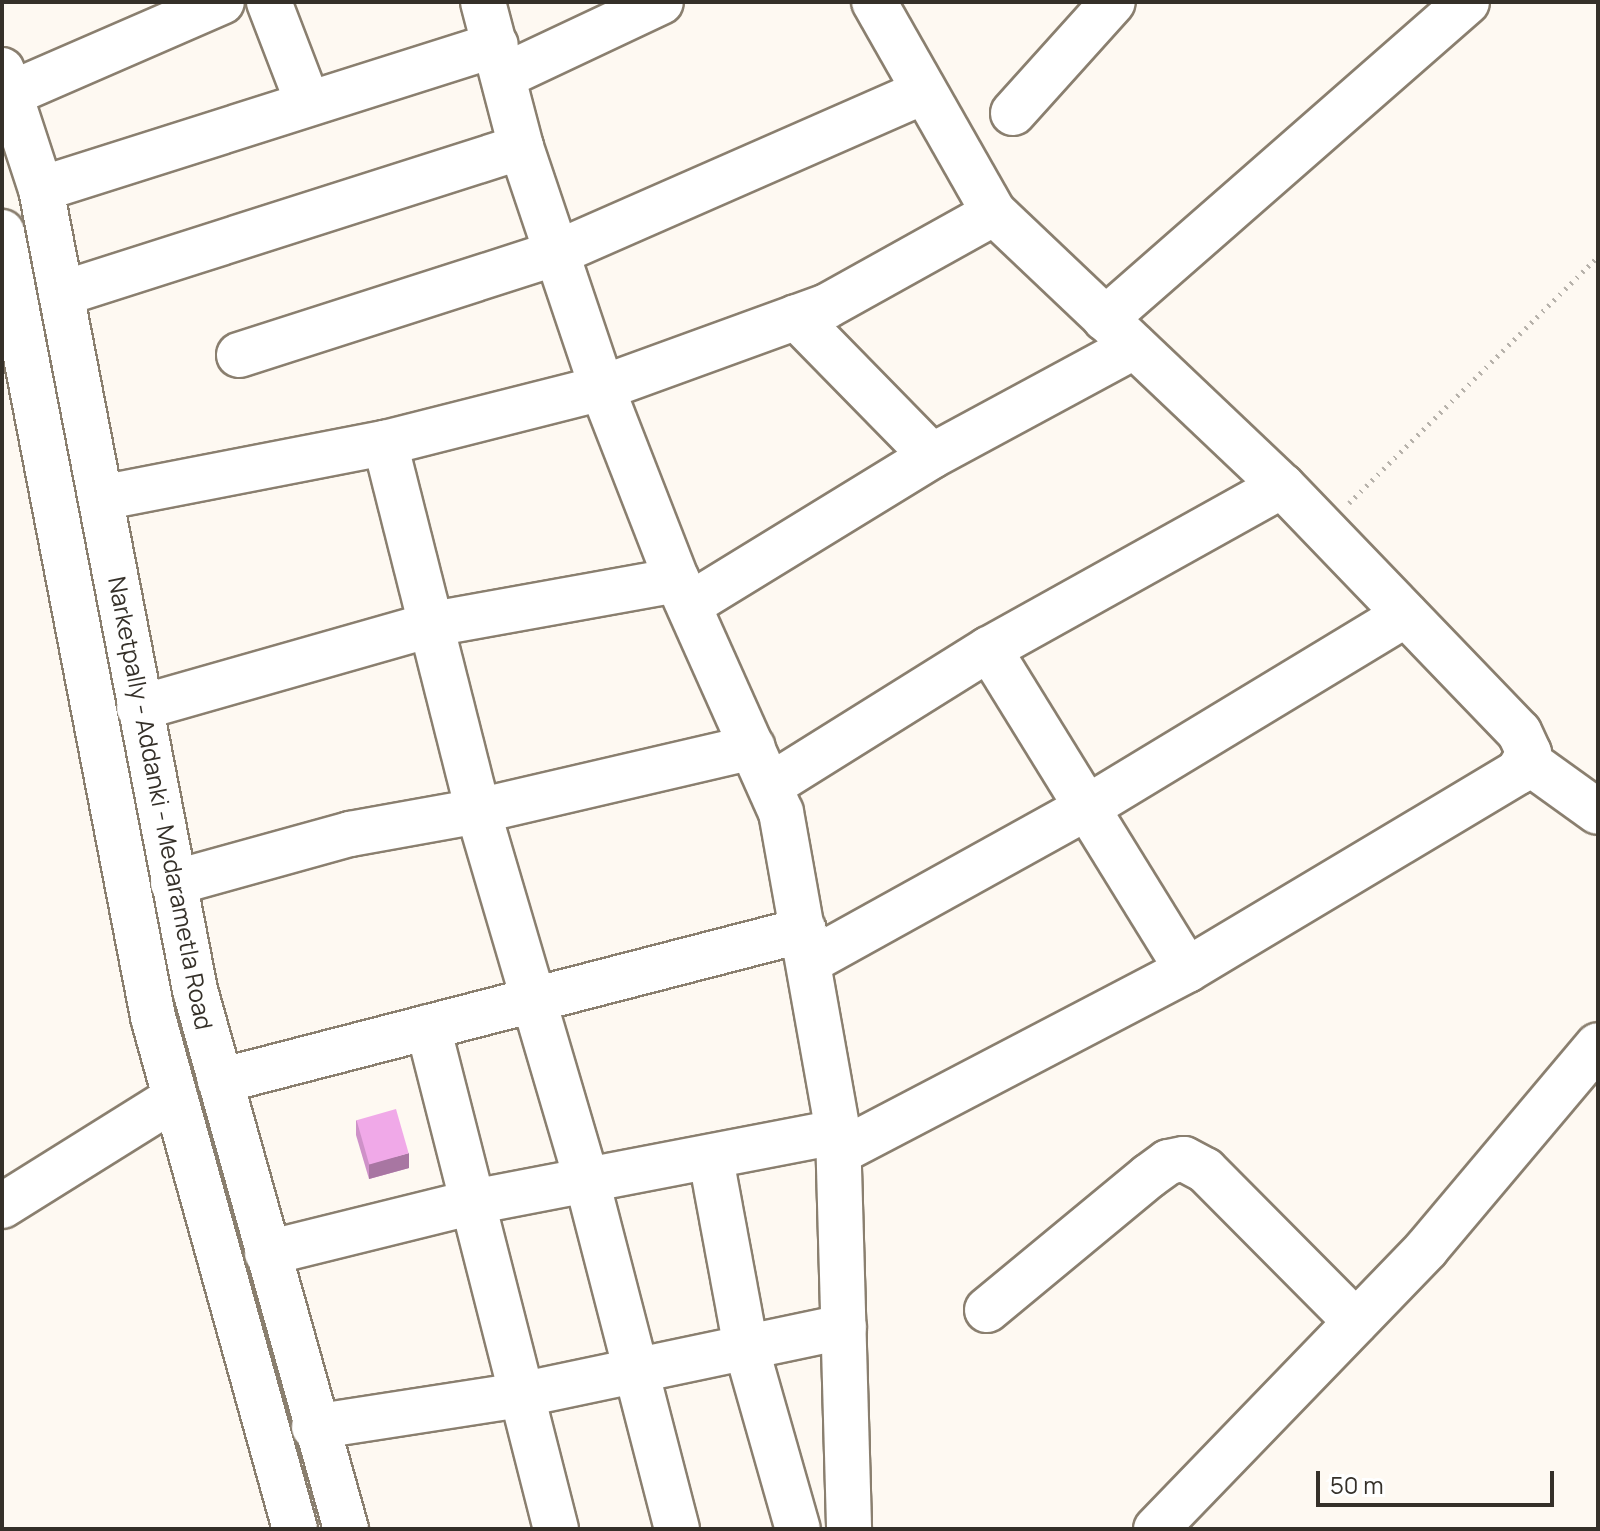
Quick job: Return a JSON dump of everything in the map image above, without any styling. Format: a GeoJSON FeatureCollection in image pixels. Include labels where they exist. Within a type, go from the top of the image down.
{"type":"FeatureCollection","features":[{"type":"Feature","properties":{"kind":"main road"},"geometry":{"type":"LineString","coordinates":[[6,82],[222,2]]}},
{"type":"Feature","properties":{"kind":"main road"},"geometry":{"type":"LineString","coordinates":[[269,2],[307,101]]}},
{"type":"Feature","properties":{"kind":"main road"},"geometry":{"type":"LineString","coordinates":[[483,2],[501,60],[521,147],[554,254],[602,388],[683,592],[781,812],[807,945],[838,1142],[848,1524],[797,1529],[746,1347],[711,1159]]}},
{"type":"Feature","properties":{"kind":"main road"},"geometry":{"type":"LineString","coordinates":[[41,189],[307,101],[501,60],[661,2]]}},
{"type":"Feature","properties":{"kind":"main road"},"geometry":{"type":"LineString","coordinates":[[267,1253],[473,1202],[711,1159],[838,1142],[1187,970],[1518,772],[1527,761],[1527,743],[1519,732],[1282,486],[994,213],[874,2]]}},
{"type":"Feature","properties":{"kind":"main road"},"geometry":{"type":"LineString","coordinates":[[1013,113],[1113,2]]}},
{"type":"Feature","properties":{"kind":"main road"},"geometry":{"type":"LineString","coordinates":[[139,708],[433,624],[683,592],[932,456],[1119,333],[1467,2]]}},
{"type":"Feature","properties":{"kind":"main road","name":"Narketpally - Addanki - Medarametla Road"},"geometry":{"type":"LineString","coordinates":[[6,82],[41,189],[173,883],[220,1081],[314,1427],[346,1529]]}},
{"type":"Feature","properties":{"kind":"main road"},"geometry":{"type":"LineString","coordinates":[[239,355],[554,254],[923,92]]}},
{"type":"Feature","properties":{"kind":"main road"},"geometry":{"type":"LineString","coordinates":[[61,294],[521,147]]}},
{"type":"Feature","properties":{"kind":"main road"},"geometry":{"type":"LineString","coordinates":[[101,498],[385,443],[602,388],[796,317],[994,213]]}},
{"type":"Feature","properties":{"kind":"main road","name":"Narketpally - Addanki - Medarametla Road"},"geometry":{"type":"LineString","coordinates":[[2,232],[153,1017],[295,1529]]}},
{"type":"Feature","properties":{"kind":"main road"},"geometry":{"type":"LineString","coordinates":[[796,317],[932,456]]}},
{"type":"Feature","properties":{"kind":"main road"},"geometry":{"type":"LineString","coordinates":[[385,443],[478,811],[587,1181],[677,1529]]}},
{"type":"Feature","properties":{"kind":"main road"},"geometry":{"type":"LineString","coordinates":[[173,883],[350,834],[762,766],[989,649],[1282,486]]}},
{"type":"Feature","properties":{"kind":"main road"},"geometry":{"type":"LineString","coordinates":[[220,1081],[535,997],[807,945],[1088,807],[1405,615]]}},
{"type":"Feature","properties":{"kind":"main road"},"geometry":{"type":"LineString","coordinates":[[989,649],[1187,970]]}},
{"type":"Feature","properties":{"kind":"main road"},"geometry":{"type":"LineString","coordinates":[[1527,761],[1598,812]]}},
{"type":"Feature","properties":{"kind":"main road"},"geometry":{"type":"LineString","coordinates":[[428,1027],[556,1529]]}},
{"type":"Feature","properties":{"kind":"main road"},"geometry":{"type":"LineString","coordinates":[[1156,1529],[1427,1248],[1598,1045]]}},
{"type":"Feature","properties":{"kind":"main road"},"geometry":{"type":"LineString","coordinates":[[2,1206],[175,1098]]}},
{"type":"Feature","properties":{"kind":"main road"},"geometry":{"type":"LineString","coordinates":[[987,1310],[1149,1176],[1168,1162],[1184,1159],[1205,1170],[1356,1322]]}},
{"type":"Feature","properties":{"kind":"main road"},"geometry":{"type":"LineString","coordinates":[[314,1427],[520,1395],[844,1327]]}},
{"type":"Feature","properties":{"kind":"path"},"geometry":{"type":"LineString","coordinates":[[1322,529],[1598,257]]}},
{"type":"Feature","properties":{"kind":"building"},"geometry":{"type":"Polygon","coordinates":[[[396,1109],[409,1153],[369,1165],[357,1120],[396,1109]]]}}]}
